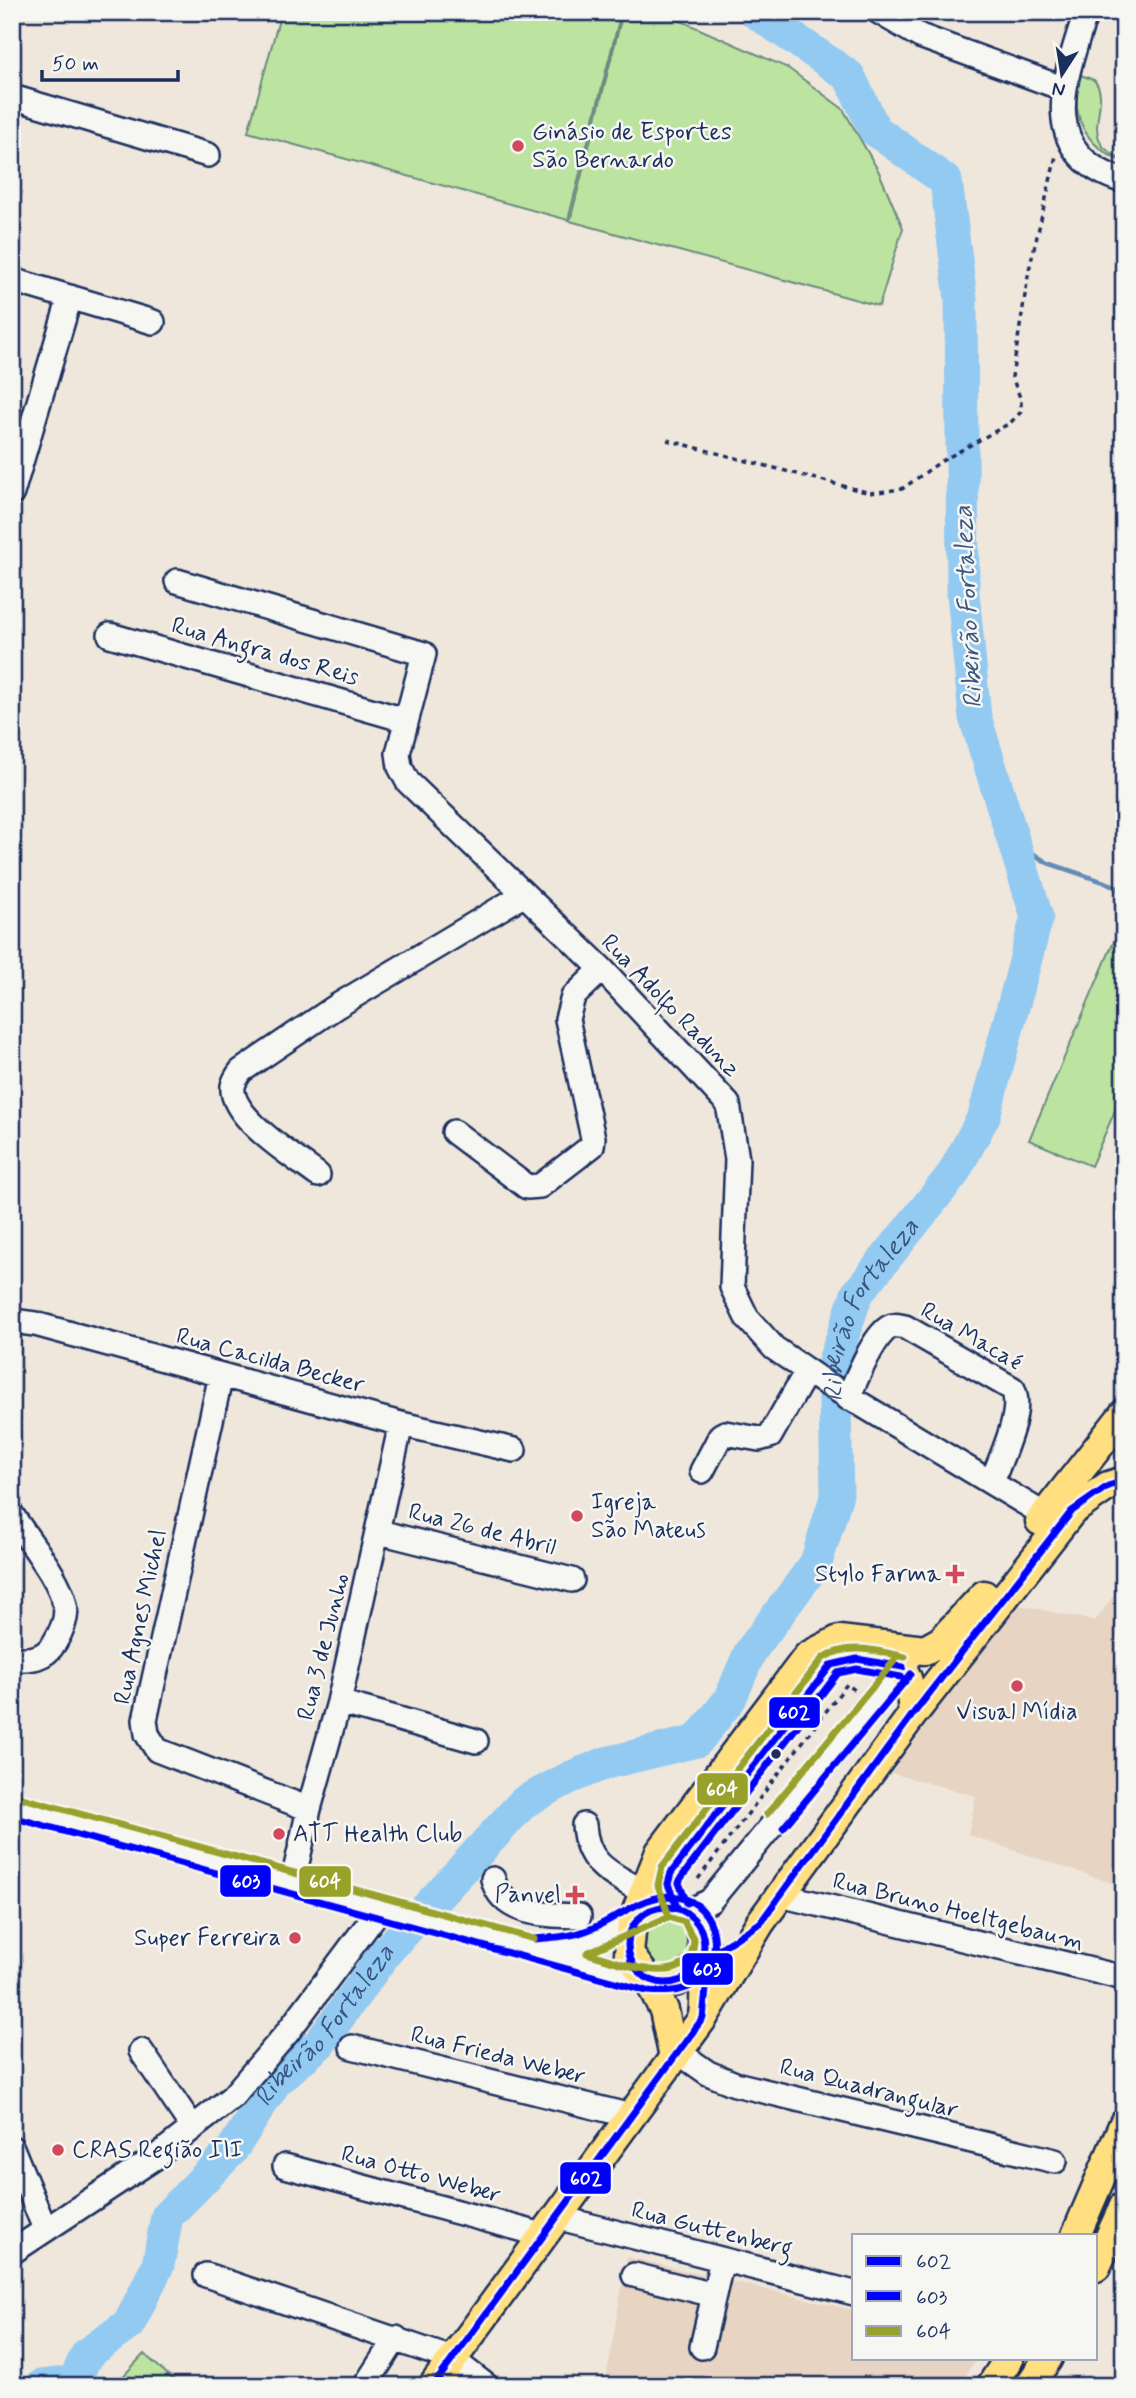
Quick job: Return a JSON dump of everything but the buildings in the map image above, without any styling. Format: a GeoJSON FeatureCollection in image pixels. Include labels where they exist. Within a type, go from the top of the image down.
{"type":"FeatureCollection","features":[{"type":"Feature","properties":{"kind":"main road"},"geometry":{"type":"LineString","coordinates":[[909,1659],[941,1641],[971,1611],[1124,1414]]}},
{"type":"Feature","properties":{"kind":"main road"},"geometry":{"type":"LineString","coordinates":[[433,2386],[703,2018],[760,1923],[913,1714],[1072,1511],[1108,1486],[1124,1481]]}},
{"type":"Feature","properties":{"kind":"main road"},"geometry":{"type":"LineString","coordinates":[[676,2055],[664,2010],[649,1981],[629,1954],[632,1923],[660,1852],[808,1657],[839,1640],[854,1640],[883,1647],[909,1659]]}},
{"type":"Feature","properties":{"kind":"main road"},"geometry":{"type":"LineString","coordinates":[[909,1659],[913,1714]]}},
{"type":"Feature","properties":{"kind":"main road"},"geometry":{"type":"LineString","coordinates":[[632,1923],[650,1909],[664,1906],[682,1910],[704,1933],[703,1959],[707,1989],[703,2018]]}},
{"type":"Feature","properties":{"kind":"main road"},"geometry":{"type":"LineString","coordinates":[[649,1981],[666,1984],[681,1981],[694,1972],[703,1959],[760,1923]]}},
{"type":"Feature","properties":{"kind":"main road"},"geometry":{"type":"LineString","coordinates":[[1076,2234],[1124,2123]]}},
{"type":"Feature","properties":{"kind":"main road"},"geometry":{"type":"LineString","coordinates":[[1098,2263],[1124,2206]]}},
{"type":"Feature","properties":{"kind":"main road"},"geometry":{"type":"LineString","coordinates":[[991,2386],[1008,2360]]}},
{"type":"Feature","properties":{"kind":"main road"},"geometry":{"type":"LineString","coordinates":[[1029,2386],[1047,2360]]}},
{"type":"Feature","properties":{"kind":"street"},"geometry":{"type":"LineString","coordinates":[[878,12],[942,45],[1062,88]]}},
{"type":"Feature","properties":{"kind":"street"},"geometry":{"type":"LineString","coordinates":[[1086,12],[1062,88],[1061,109],[1074,147],[1090,164],[1124,181]]}},
{"type":"Feature","properties":{"kind":"street"},"geometry":{"type":"LineString","coordinates":[[12,97],[208,155]]}},
{"type":"Feature","properties":{"kind":"street"},"geometry":{"type":"LineString","coordinates":[[12,280],[153,322]]}},
{"type":"Feature","properties":{"kind":"street"},"geometry":{"type":"LineString","coordinates":[[12,493],[70,297]]}},
{"type":"Feature","properties":{"kind":"street","name":"Rua Adolfo Radunz"},"geometry":{"type":"LineString","coordinates":[[177,581],[424,653],[398,753],[400,767],[408,782],[602,969],[727,1104],[737,1158],[732,1287],[747,1318],[774,1348],[813,1375],[1045,1516]]}},
{"type":"Feature","properties":{"kind":"street","name":"Rua Angra dos Reis"},"geometry":{"type":"LineString","coordinates":[[110,635],[405,720]]}},
{"type":"Feature","properties":{"kind":"street"},"geometry":{"type":"LineString","coordinates":[[318,1175],[255,1127],[235,1098],[233,1085],[241,1071],[337,1006],[523,895]]}},
{"type":"Feature","properties":{"kind":"street"},"geometry":{"type":"LineString","coordinates":[[454,1132],[533,1188],[541,1186],[592,1146],[593,1138],[567,1019],[573,998],[602,969]]}},
{"type":"Feature","properties":{"kind":"street","name":"Rua Cacilda Becker"},"geometry":{"type":"LineString","coordinates":[[12,1321],[35,1324],[401,1424],[514,1450]]}},
{"type":"Feature","properties":{"kind":"street","name":"Rua Macaé"},"geometry":{"type":"LineString","coordinates":[[845,1396],[887,1328],[894,1325],[905,1327],[1013,1389],[1017,1398],[1017,1411],[992,1482]]}},
{"type":"Feature","properties":{"kind":"street","name":"Rua Agnes Michel"},"geometry":{"type":"LineString","coordinates":[[221,1375],[145,1720],[146,1734],[157,1750],[309,1809]]}},
{"type":"Feature","properties":{"kind":"street"},"geometry":{"type":"LineString","coordinates":[[702,1471],[721,1435],[725,1433],[760,1439],[770,1436],[813,1375]]}},
{"type":"Feature","properties":{"kind":"street","name":"Rua 3 de Junho"},"geometry":{"type":"LineString","coordinates":[[293,1881],[309,1809],[339,1702],[401,1424]]}},
{"type":"Feature","properties":{"kind":"street"},"geometry":{"type":"LineString","coordinates":[[12,1514],[22,1545],[60,1590],[66,1607],[64,1623],[53,1645],[44,1655],[32,1660],[12,1659]]}},
{"type":"Feature","properties":{"kind":"street","name":"Rua 26 de Abril"},"geometry":{"type":"LineString","coordinates":[[379,1532],[572,1580]]}},
{"type":"Feature","properties":{"kind":"street"},"geometry":{"type":"LineString","coordinates":[[841,1659],[909,1659],[710,1901],[682,1910],[668,1884],[671,1873],[831,1665],[841,1659]]}},
{"type":"Feature","properties":{"kind":"street"},"geometry":{"type":"LineString","coordinates":[[339,1702],[475,1741]]}},
{"type":"Feature","properties":{"kind":"street"},"geometry":{"type":"LineString","coordinates":[[12,1806],[293,1881],[649,1981]]}},
{"type":"Feature","properties":{"kind":"street"},"geometry":{"type":"LineString","coordinates":[[584,1825],[585,1843],[592,1857],[602,1867],[643,1892]]}},
{"type":"Feature","properties":{"kind":"street"},"geometry":{"type":"LineString","coordinates":[[493,1878],[496,1891],[505,1902],[539,1913],[579,1916]]}},
{"type":"Feature","properties":{"kind":"street","name":"Rua Bruno Hoeltgebaum"},"geometry":{"type":"LineString","coordinates":[[780,1895],[1124,1978]]}},
{"type":"Feature","properties":{"kind":"street"},"geometry":{"type":"LineString","coordinates":[[12,2252],[156,2157],[232,2096],[391,1908]]}},
{"type":"Feature","properties":{"kind":"street"},"geometry":{"type":"LineString","coordinates":[[532,1948],[539,1913]]}},
{"type":"Feature","properties":{"kind":"street"},"geometry":{"type":"LineString","coordinates":[[532,1948],[585,1943],[632,1923]]}},
{"type":"Feature","properties":{"kind":"street","name":"Rua Frieda Weber"},"geometry":{"type":"LineString","coordinates":[[352,2047],[631,2116]]}},
{"type":"Feature","properties":{"kind":"street"},"geometry":{"type":"LineString","coordinates":[[141,2051],[193,2128]]}},
{"type":"Feature","properties":{"kind":"street","name":"Rua Quadrangular"},"geometry":{"type":"LineString","coordinates":[[676,2055],[735,2084],[1055,2161]]}},
{"type":"Feature","properties":{"kind":"street"},"geometry":{"type":"LineString","coordinates":[[12,2148],[45,2229]]}},
{"type":"Feature","properties":{"kind":"street","name":"Rua Otto Weber"},"geometry":{"type":"LineString","coordinates":[[285,2166],[550,2226]]}},
{"type":"Feature","properties":{"kind":"street","name":"Rua Guttenberg"},"geometry":{"type":"LineString","coordinates":[[550,2226],[722,2260],[852,2292]]}},
{"type":"Feature","properties":{"kind":"street"},"geometry":{"type":"LineString","coordinates":[[702,2347],[722,2260]]}},
{"type":"Feature","properties":{"kind":"street"},"geometry":{"type":"LineString","coordinates":[[206,2275],[452,2358],[487,2386]]}},
{"type":"Feature","properties":{"kind":"street"},"geometry":{"type":"LineString","coordinates":[[634,2275],[714,2295]]}},
{"type":"Feature","properties":{"kind":"street"},"geometry":{"type":"LineString","coordinates":[[365,2386],[396,2338]]}},
{"type":"Feature","properties":{"kind":"path"},"geometry":{"type":"LineString","coordinates":[[667,440],[870,492],[902,489],[940,463],[1010,423],[1021,412],[1021,400],[1012,377],[1029,270],[1049,177],[1066,127]]}},
{"type":"Feature","properties":{"kind":"shaded area"},"geometry":{"type":"Polygon","coordinates":[[[1124,1581],[1124,1887],[968,1835],[976,1796],[891,1773],[1014,1604],[1095,1621],[1124,1581]]]}},
{"type":"Feature","properties":{"kind":"shaded area"},"geometry":{"type":"Polygon","coordinates":[[[627,2257],[852,2310],[852,2360],[976,2360],[958,2386],[605,2386],[627,2257]]]}},
{"type":"Feature","properties":{"kind":"green space"},"geometry":{"type":"Polygon","coordinates":[[[281,12],[621,12],[568,220],[248,132],[281,12]]]}},
{"type":"Feature","properties":{"kind":"green space"},"geometry":{"type":"Polygon","coordinates":[[[623,12],[661,12],[788,68],[843,109],[879,172],[903,228],[879,306],[570,221],[623,12]]]}},
{"type":"Feature","properties":{"kind":"green space"},"geometry":{"type":"Polygon","coordinates":[[[1081,75],[1094,80],[1098,87],[1098,137],[1110,153],[1124,162],[1099,148],[1083,128],[1077,103],[1081,75]]]}},
{"type":"Feature","properties":{"kind":"green space"},"geometry":{"type":"Polygon","coordinates":[[[1114,941],[1124,945],[1124,1090],[1091,1166],[1029,1140],[1114,941]]]}},
{"type":"Feature","properties":{"kind":"green space"},"geometry":{"type":"Polygon","coordinates":[[[666,1920],[684,1927],[691,1945],[684,1963],[666,1970],[648,1963],[641,1945],[648,1927],[666,1920]]]}},
{"type":"Feature","properties":{"kind":"green space"},"geometry":{"type":"Polygon","coordinates":[[[144,2354],[181,2386],[114,2386],[144,2354]]]}},
{"type":"Feature","properties":{"kind":"waterway","name":"Ribeirão Fortaleza"},"geometry":{"type":"LineString","coordinates":[[41,2386],[74,2382],[87,2354],[129,2324],[158,2265],[167,2216],[232,2150],[276,2081],[320,2043],[386,1952],[524,1802],[569,1778],[606,1763],[697,1741],[730,1699],[750,1652],[816,1563],[837,1494],[834,1361],[857,1294],[953,1174],[984,1116],[1037,917],[975,717],[963,593],[961,299],[946,181],[875,130],[849,76],[755,12]]}},
{"type":"Feature","properties":{"kind":"waterway"},"geometry":{"type":"LineString","coordinates":[[1011,840],[1048,863],[1110,884],[1124,892]]}},
{"type":"Feature","properties":{"kind":"transit line","name":"602"},"geometry":{"type":"LineString","coordinates":[[703,1959],[760,1923],[913,1714],[1072,1511],[1108,1486],[1124,1481]]}},
{"type":"Feature","properties":{"kind":"transit line","name":"604"},"geometry":{"type":"LineString","coordinates":[[667,1911],[658,1885],[662,1867],[823,1658],[853,1649],[874,1650],[905,1657]]}},
{"type":"Feature","properties":{"kind":"transit line","name":"602"},"geometry":{"type":"LineString","coordinates":[[677,1907],[668,1884],[671,1873],[831,1665],[857,1659],[903,1667]]}},
{"type":"Feature","properties":{"kind":"transit line","name":"604"},"geometry":{"type":"LineString","coordinates":[[767,1814],[895,1660]]}},
{"type":"Feature","properties":{"kind":"transit line","name":"603"},"geometry":{"type":"LineString","coordinates":[[687,1903],[679,1883],[681,1878],[838,1673],[857,1669],[901,1677]]}},
{"type":"Feature","properties":{"kind":"transit line","name":"603"},"geometry":{"type":"LineString","coordinates":[[783,1828],[911,1674]]}},
{"type":"Feature","properties":{"kind":"transit line","name":"604"},"geometry":{"type":"LineString","coordinates":[[15,1796],[534,1939]]}},
{"type":"Feature","properties":{"kind":"transit line","name":"603"},"geometry":{"type":"LineString","coordinates":[[12,1817],[647,1991],[665,1992],[694,1984],[711,1962],[714,1948],[710,1922],[702,1910],[692,1902],[666,1896],[643,1902],[582,1932],[535,1939]]}},
{"type":"Feature","properties":{"kind":"transit line","name":"602"},"geometry":{"type":"LineString","coordinates":[[666,1907],[681,1910],[693,1918],[701,1930],[704,1945],[701,1960],[693,1972],[681,1980],[666,1983],[651,1980],[639,1972],[631,1960],[628,1945],[631,1930],[639,1918],[651,1910],[666,1907]]}},
{"type":"Feature","properties":{"kind":"transit line","name":"604"},"geometry":{"type":"LineString","coordinates":[[668,1917],[684,1922],[694,1940],[690,1956],[681,1966],[667,1970],[651,1970],[587,1953],[668,1917]]}},
{"type":"Feature","properties":{"kind":"transit line","name":"602"},"geometry":{"type":"LineString","coordinates":[[433,2386],[703,2018],[706,1989],[703,1959]]}},
{"type":"Feature","properties":{"kind":"place","name":"Ginásio de Esportes São Bernardo"},"geometry":{"type":"Point","coordinates":[518,146]}},
{"type":"Feature","properties":{"kind":"place","name":"Igreja São Mateus"},"geometry":{"type":"Point","coordinates":[577,1516]}},
{"type":"Feature","properties":{"kind":"place","name":"Stylo Farma"},"geometry":{"type":"Point","coordinates":[955,1574]}},
{"type":"Feature","properties":{"kind":"place","name":"Visual Mídia"},"geometry":{"type":"Point","coordinates":[1017,1686]}},
{"type":"Feature","properties":{"kind":"place","name":"ATT Health Club"},"geometry":{"type":"Point","coordinates":[279,1834]}},
{"type":"Feature","properties":{"kind":"place","name":"Panvel"},"geometry":{"type":"Point","coordinates":[575,1895]}},
{"type":"Feature","properties":{"kind":"place","name":"Super Ferreira"},"geometry":{"type":"Point","coordinates":[295,1938]}},
{"type":"Feature","properties":{"kind":"place","name":"CRAS Região III"},"geometry":{"type":"Point","coordinates":[58,2150]}}]}
